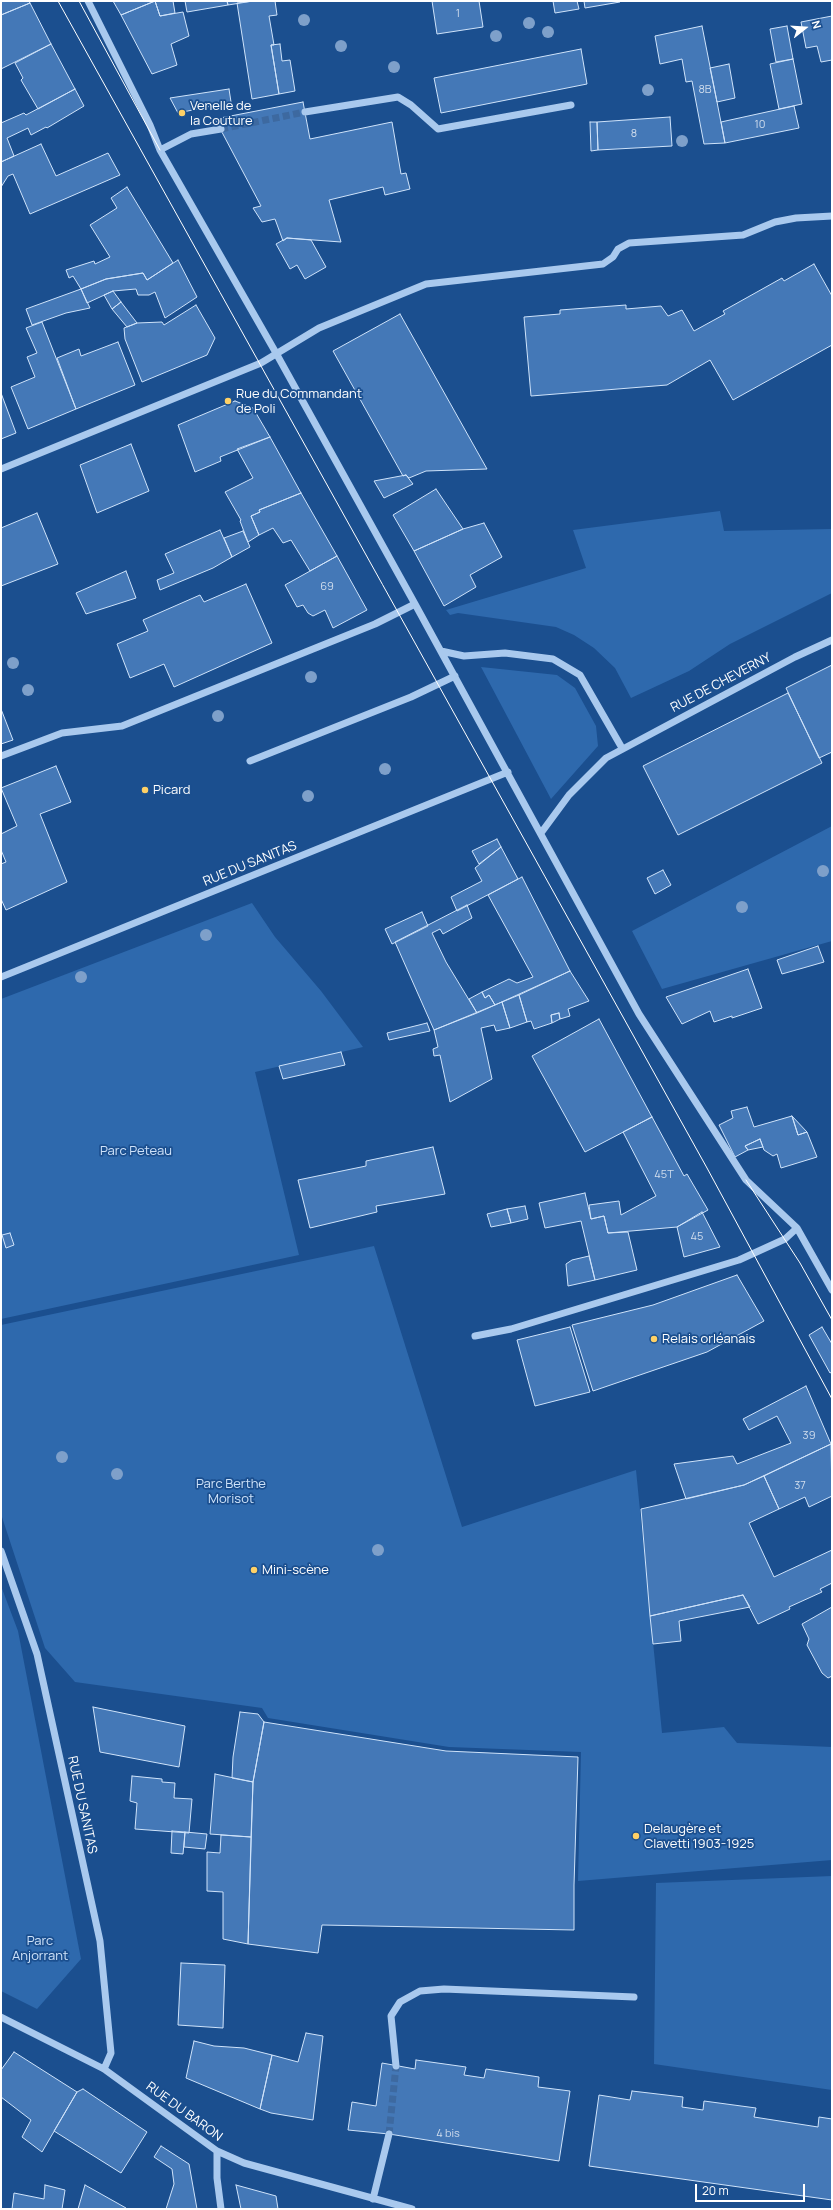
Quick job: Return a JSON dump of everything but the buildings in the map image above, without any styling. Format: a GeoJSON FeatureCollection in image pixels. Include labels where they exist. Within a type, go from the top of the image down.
{"type":"FeatureCollection","features":[{"type":"Feature","properties":{"kind":"street"},"geometry":{"type":"LineString","coordinates":[[88,1],[150,124],[160,150],[276,353],[508,772],[639,1014],[746,1180],[797,1228],[832,1290]]}},
{"type":"Feature","properties":{"kind":"street"},"geometry":{"type":"LineString","coordinates":[[305,112],[398,97],[411,104],[438,129],[570,105]]}},
{"type":"Feature","properties":{"kind":"street"},"geometry":{"type":"LineString","coordinates":[[160,150],[191,134],[221,129]]}},
{"type":"Feature","properties":{"kind":"street"},"geometry":{"type":"LineString","coordinates":[[1,469],[261,363],[319,328],[426,284],[603,264],[613,257],[618,249],[629,243],[743,235],[775,222],[796,218],[832,216]]}},
{"type":"Feature","properties":{"kind":"street"},"geometry":{"type":"LineString","coordinates":[[1,756],[62,733],[122,726],[375,624],[415,604]]}},
{"type":"Feature","properties":{"kind":"street","name":"RUE DE CHEVERNY"},"geometry":{"type":"LineString","coordinates":[[541,833],[569,794],[606,758],[622,748],[795,657],[832,640]]}},
{"type":"Feature","properties":{"kind":"street"},"geometry":{"type":"LineString","coordinates":[[441,651],[464,656],[505,653],[553,659],[580,675],[622,748]]}},
{"type":"Feature","properties":{"kind":"street"},"geometry":{"type":"LineString","coordinates":[[250,761],[411,697],[455,676]]}},
{"type":"Feature","properties":{"kind":"street","name":"RUE DU SANITAS"},"geometry":{"type":"LineString","coordinates":[[1,977],[508,772]]}},
{"type":"Feature","properties":{"kind":"street"},"geometry":{"type":"LineString","coordinates":[[475,1336],[511,1329],[739,1260],[784,1239],[797,1228]]}},
{"type":"Feature","properties":{"kind":"street","name":"RUE DU SANITAS"},"geometry":{"type":"LineString","coordinates":[[1,1551],[36,1654],[100,1941],[111,2053],[104,2069]]}},
{"type":"Feature","properties":{"kind":"street"},"geometry":{"type":"LineString","coordinates":[[396,2066],[391,2016],[400,2002],[420,1991],[444,1989],[634,1997]]}},
{"type":"Feature","properties":{"kind":"street","name":"RUE DU BARON"},"geometry":{"type":"LineString","coordinates":[[1,2017],[104,2069],[217,2151],[244,2163],[412,2209]]}},
{"type":"Feature","properties":{"kind":"street"},"geometry":{"type":"LineString","coordinates":[[373,2199],[388,2134]]}},
{"type":"Feature","properties":{"kind":"street"},"geometry":{"type":"LineString","coordinates":[[217,2151],[217,2178],[221,2209]]}},
{"type":"Feature","properties":{"kind":"green space"},"geometry":{"type":"Polygon","coordinates":[[[720,511],[724,531],[832,529],[832,593],[730,644],[689,671],[631,698],[615,668],[594,648],[574,635],[556,627],[458,613],[450,615],[446,610],[586,568],[573,530],[720,511]]]}},
{"type":"Feature","properties":{"kind":"green space"},"geometry":{"type":"Polygon","coordinates":[[[481,667],[557,675],[575,688],[596,726],[598,746],[551,799],[481,667]]]}},
{"type":"Feature","properties":{"kind":"green space"},"geometry":{"type":"Polygon","coordinates":[[[832,826],[832,941],[662,989],[632,931],[832,826]]]}},
{"type":"Feature","properties":{"kind":"green space","name":"Parc Peteau"},"geometry":{"type":"Polygon","coordinates":[[[252,903],[275,937],[321,991],[363,1047],[255,1072],[299,1255],[1,1319],[1,999],[252,903]]]}},
{"type":"Feature","properties":{"kind":"green space","name":"Parc Berthe Morisot"},"geometry":{"type":"Polygon","coordinates":[[[374,1246],[462,1527],[636,1470],[662,1733],[724,1727],[737,1743],[832,1747],[832,1860],[578,1881],[581,1752],[449,1747],[268,1718],[262,1708],[75,1682],[45,1648],[1,1514],[1,1325],[374,1246]]]}},
{"type":"Feature","properties":{"kind":"green space","name":"Parc Anjorrant"},"geometry":{"type":"Polygon","coordinates":[[[1,1586],[18,1631],[81,1959],[37,2009],[1,1991],[1,1586]]]}},
{"type":"Feature","properties":{"kind":"green space"},"geometry":{"type":"Polygon","coordinates":[[[832,1876],[832,2090],[654,2064],[656,1883],[832,1876]]]}},
{"type":"Feature","properties":{"kind":"tunnel"},"geometry":{"type":"LineString","coordinates":[[221,129],[305,112]]}},
{"type":"Feature","properties":{"kind":"tunnel"},"geometry":{"type":"LineString","coordinates":[[389,2134],[396,2066]]}},
{"type":"Feature","properties":{"kind":"tram line"},"geometry":{"type":"LineString","coordinates":[[58,1],[707,1168],[832,1399]]}},
{"type":"Feature","properties":{"kind":"tram line"},"geometry":{"type":"LineString","coordinates":[[79,1],[160,150]]}},
{"type":"Feature","properties":{"kind":"tram line"},"geometry":{"type":"LineString","coordinates":[[746,1180],[800,1263],[832,1320]]}},
{"type":"Feature","properties":{"kind":"place","name":"Venelle de la Couture"},"geometry":{"type":"Point","coordinates":[182,113]}},
{"type":"Feature","properties":{"kind":"place","name":"Rue du Commandant de Poli"},"geometry":{"type":"Point","coordinates":[228,401]}},
{"type":"Feature","properties":{"kind":"place","name":"Picard"},"geometry":{"type":"Point","coordinates":[145,790]}},
{"type":"Feature","properties":{"kind":"place","name":"Relais orléanais"},"geometry":{"type":"Point","coordinates":[654,1339]}},
{"type":"Feature","properties":{"kind":"place","name":"Mini-scène"},"geometry":{"type":"Point","coordinates":[254,1570]}},
{"type":"Feature","properties":{"kind":"place","name":"Delaugère et Clavetti 1903-1925"},"geometry":{"type":"Point","coordinates":[636,1836]}}]}
